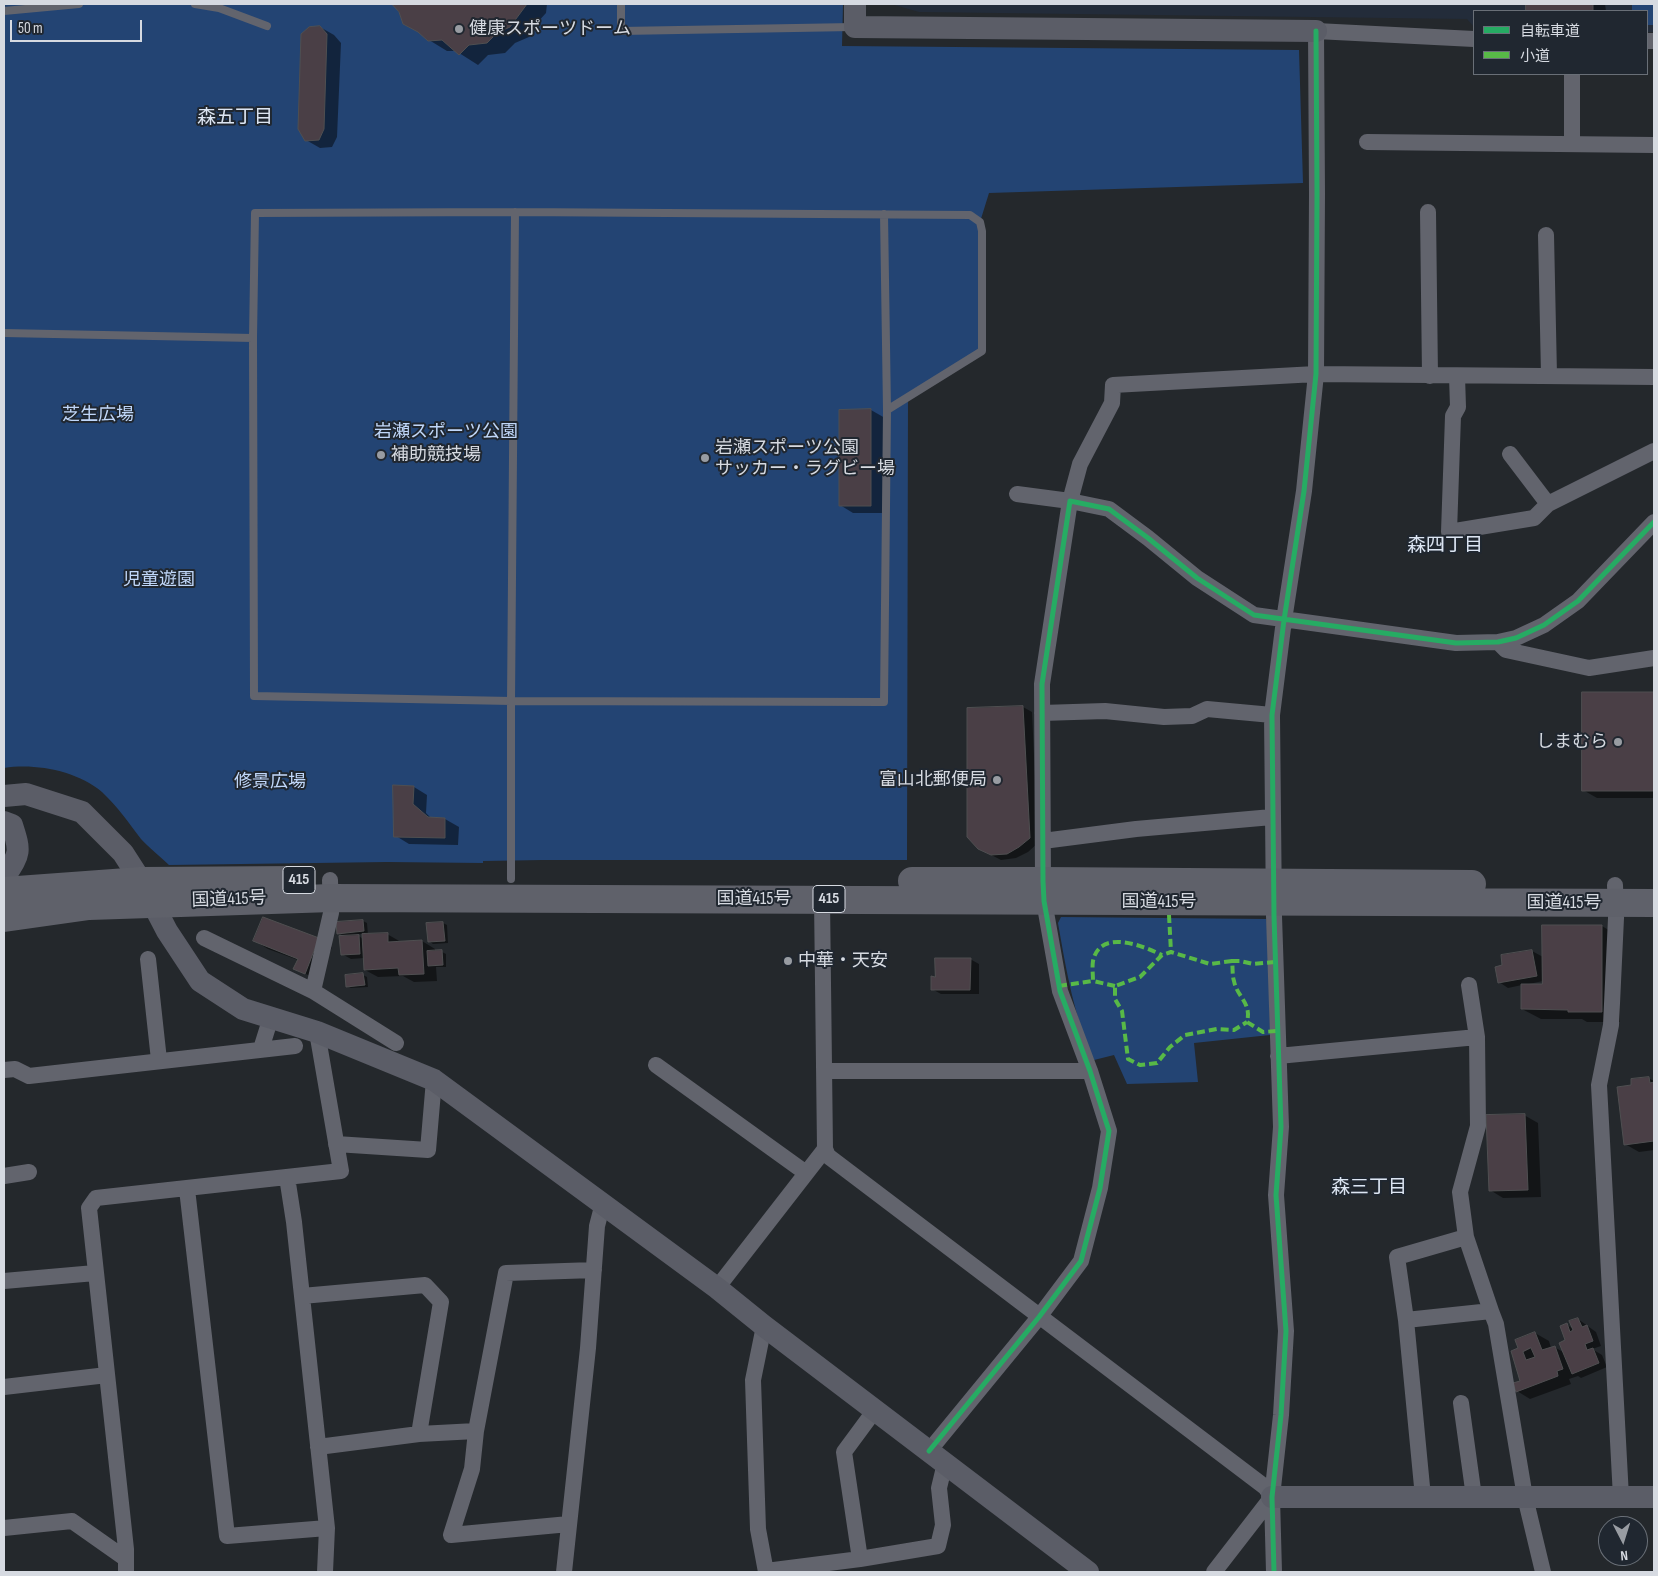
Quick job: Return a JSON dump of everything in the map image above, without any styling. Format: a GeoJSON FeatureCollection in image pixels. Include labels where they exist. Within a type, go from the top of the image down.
{"type":"FeatureCollection","features":[{"type":"Feature","properties":{"kind":"highway","name":"国道415号"},"geometry":{"type":"LineString","coordinates":[[4,891],[147,892],[331,889],[511,880],[822,882],[1044,891],[1616,894],[1654,904]]}},
{"type":"Feature","properties":{"kind":"highway","name":"国道415号"},"geometry":{"type":"LineString","coordinates":[[1616,894],[1654,884]]}},
{"type":"Feature","properties":{"kind":"highway","name":"国道415号"},"geometry":{"type":"LineString","coordinates":[[331,889],[822,899],[1044,891]]}},
{"type":"Feature","properties":{"kind":"highway","name":"国道415号"},"geometry":{"type":"LineString","coordinates":[[4,918],[89,906],[147,892]]}},
{"type":"Feature","properties":{"kind":"street"},"geometry":{"type":"LineString","coordinates":[[855,4],[855,27],[1316,31],[1473,39]]}},
{"type":"Feature","properties":{"kind":"street"},"geometry":{"type":"LineString","coordinates":[[1274,1572],[1272,1496],[1281,1415],[1286,1330],[1276,1195],[1281,1127],[1272,817],[1272,715],[1273,696],[1304,491],[1316,374],[1316,31]]}},
{"type":"Feature","properties":{"kind":"street"},"geometry":{"type":"LineString","coordinates":[[1572,75],[1572,144]]}},
{"type":"Feature","properties":{"kind":"street"},"geometry":{"type":"LineString","coordinates":[[1367,142],[1654,145]]}},
{"type":"Feature","properties":{"kind":"street"},"geometry":{"type":"LineString","coordinates":[[1428,212],[1430,376]]}},
{"type":"Feature","properties":{"kind":"street"},"geometry":{"type":"LineString","coordinates":[[1546,235],[1548,375]]}},
{"type":"Feature","properties":{"kind":"street"},"geometry":{"type":"LineString","coordinates":[[764,1326],[753,1380],[758,1529],[766,1572],[938,1546],[943,1525],[937,1457],[1080,1260],[1100,1188],[1109,1131],[1090,1071],[1060,991],[1044,891],[1042,684],[1070,501],[1080,464],[1112,403],[1113,385],[1316,374],[1654,377]]}},
{"type":"Feature","properties":{"kind":"street"},"geometry":{"type":"LineString","coordinates":[[1457,376],[1458,407],[1453,416],[1449,532],[1534,518],[1548,504],[1654,451]]}},
{"type":"Feature","properties":{"kind":"street"},"geometry":{"type":"LineString","coordinates":[[1510,454],[1548,504]]}},
{"type":"Feature","properties":{"kind":"street"},"geometry":{"type":"LineString","coordinates":[[1016,494],[1070,501],[1109,509],[1148,538],[1196,578],[1254,615],[1456,643],[1498,642],[1516,638],[1544,626],[1578,601],[1654,522]]}},
{"type":"Feature","properties":{"kind":"street"},"geometry":{"type":"LineString","coordinates":[[1498,642],[1506,650],[1589,668],[1654,658]]}},
{"type":"Feature","properties":{"kind":"street"},"geometry":{"type":"LineString","coordinates":[[1042,713],[1105,711],[1164,717],[1192,716],[1206,708],[1272,715]]}},
{"type":"Feature","properties":{"kind":"street"},"geometry":{"type":"LineString","coordinates":[[4,796],[26,794],[82,812],[123,853],[147,892],[167,931],[200,981],[243,1009],[317,1032],[434,1080],[718,1288],[764,1326],[1088,1572]]}},
{"type":"Feature","properties":{"kind":"street"},"geometry":{"type":"LineString","coordinates":[[1043,841],[1136,829],[1272,817]]}},
{"type":"Feature","properties":{"kind":"street"},"geometry":{"type":"LineString","coordinates":[[4,822],[12,825],[19,846],[18,857],[4,878]]}},
{"type":"Feature","properties":{"kind":"street"},"geometry":{"type":"LineString","coordinates":[[313,991],[331,913],[331,889]]}},
{"type":"Feature","properties":{"kind":"street"},"geometry":{"type":"LineString","coordinates":[[1616,894],[1611,1025],[1598,1085],[1621,1497]]}},
{"type":"Feature","properties":{"kind":"street"},"geometry":{"type":"LineString","coordinates":[[822,899],[825,1149],[828,1156],[1265,1487],[1272,1496]]}},
{"type":"Feature","properties":{"kind":"street"},"geometry":{"type":"LineString","coordinates":[[204,938],[313,991],[396,1043]]}},
{"type":"Feature","properties":{"kind":"street"},"geometry":{"type":"LineString","coordinates":[[148,959],[159,1060]]}},
{"type":"Feature","properties":{"kind":"street"},"geometry":{"type":"LineString","coordinates":[[1469,985],[1477,1038],[1478,1126],[1460,1192],[1466,1237],[1496,1324],[1525,1497],[1543,1572]]}},
{"type":"Feature","properties":{"kind":"street"},"geometry":{"type":"LineString","coordinates":[[262,1049],[271,1017]]}},
{"type":"Feature","properties":{"kind":"street"},"geometry":{"type":"LineString","coordinates":[[126,1565],[88,1208],[96,1198],[341,1171],[317,1032]]}},
{"type":"Feature","properties":{"kind":"street"},"geometry":{"type":"LineString","coordinates":[[1278,1056],[1477,1038]]}},
{"type":"Feature","properties":{"kind":"street"},"geometry":{"type":"LineString","coordinates":[[4,1070],[15,1069],[29,1076],[294,1046]]}},
{"type":"Feature","properties":{"kind":"street"},"geometry":{"type":"LineString","coordinates":[[656,1064],[806,1173]]}},
{"type":"Feature","properties":{"kind":"street"},"geometry":{"type":"LineString","coordinates":[[824,1071],[1090,1071]]}},
{"type":"Feature","properties":{"kind":"street"},"geometry":{"type":"LineString","coordinates":[[336,1144],[428,1150],[434,1080]]}},
{"type":"Feature","properties":{"kind":"street"},"geometry":{"type":"LineString","coordinates":[[718,1288],[825,1149]]}},
{"type":"Feature","properties":{"kind":"street"},"geometry":{"type":"LineString","coordinates":[[4,1176],[30,1172]]}},
{"type":"Feature","properties":{"kind":"street"},"geometry":{"type":"LineString","coordinates":[[287,1177],[327,1528],[325,1572]]}},
{"type":"Feature","properties":{"kind":"street"},"geometry":{"type":"LineString","coordinates":[[188,1189],[227,1536],[327,1528]]}},
{"type":"Feature","properties":{"kind":"street"},"geometry":{"type":"LineString","coordinates":[[564,1572],[588,1348],[597,1226],[603,1203]]}},
{"type":"Feature","properties":{"kind":"street"},"geometry":{"type":"LineString","coordinates":[[1423,1497],[1406,1320],[1397,1257],[1466,1237]]}},
{"type":"Feature","properties":{"kind":"street"},"geometry":{"type":"LineString","coordinates":[[569,1524],[451,1535],[472,1468],[476,1431],[506,1272],[594,1270]]}},
{"type":"Feature","properties":{"kind":"street"},"geometry":{"type":"LineString","coordinates":[[4,1281],[95,1272]]}},
{"type":"Feature","properties":{"kind":"street"},"geometry":{"type":"LineString","coordinates":[[302,1296],[425,1285],[441,1302],[419,1434]]}},
{"type":"Feature","properties":{"kind":"street"},"geometry":{"type":"LineString","coordinates":[[1406,1320],[1491,1311]]}},
{"type":"Feature","properties":{"kind":"street"},"geometry":{"type":"LineString","coordinates":[[4,1386],[107,1375]]}},
{"type":"Feature","properties":{"kind":"street"},"geometry":{"type":"LineString","coordinates":[[1461,1403],[1474,1497]]}},
{"type":"Feature","properties":{"kind":"street"},"geometry":{"type":"LineString","coordinates":[[860,1559],[844,1452],[875,1410]]}},
{"type":"Feature","properties":{"kind":"street"},"geometry":{"type":"LineString","coordinates":[[318,1447],[419,1434],[476,1431]]}},
{"type":"Feature","properties":{"kind":"street"},"geometry":{"type":"LineString","coordinates":[[1272,1496],[1654,1497]]}},
{"type":"Feature","properties":{"kind":"street"},"geometry":{"type":"LineString","coordinates":[[1214,1572],[1272,1496]]}},
{"type":"Feature","properties":{"kind":"street"},"geometry":{"type":"LineString","coordinates":[[4,1528],[72,1521],[126,1565]]}},
{"type":"Feature","properties":{"kind":"lane"},"geometry":{"type":"LineString","coordinates":[[4,11],[79,4]]}},
{"type":"Feature","properties":{"kind":"lane"},"geometry":{"type":"LineString","coordinates":[[195,4],[219,8],[267,26]]}},
{"type":"Feature","properties":{"kind":"lane"},"geometry":{"type":"LineString","coordinates":[[621,4],[621,31],[855,27]]}},
{"type":"Feature","properties":{"kind":"lane"},"geometry":{"type":"LineString","coordinates":[[884,214],[888,410],[884,702],[511,701],[254,696],[253,338],[255,213],[515,212],[884,214],[970,215],[980,222],[982,231],[982,352],[888,410]]}},
{"type":"Feature","properties":{"kind":"lane"},"geometry":{"type":"LineString","coordinates":[[511,880],[515,212]]}},
{"type":"Feature","properties":{"kind":"lane"},"geometry":{"type":"LineString","coordinates":[[4,333],[253,338]]}},
{"type":"Feature","properties":{"kind":"shaded area"},"geometry":{"type":"Polygon","coordinates":[[[891,4],[1654,4],[1654,32],[1648,32],[1648,10],[1473,10],[1473,26],[1467,19],[919,12],[891,4]]]}},
{"type":"Feature","properties":{"kind":"green space","name":"岩瀬スポーツ公園"},"geometry":{"type":"Polygon","coordinates":[[[4,4],[843,4],[842,46],[1299,50],[1303,183],[989,193],[980,222],[982,351],[908,398],[907,860],[542,860],[483,861],[483,863],[387,862],[169,865],[147,846],[107,797],[92,785],[56,770],[29,767],[4,768],[4,4]]]}},
{"type":"Feature","properties":{"kind":"green space"},"geometry":{"type":"Polygon","coordinates":[[[1632,4],[1654,4],[1654,25],[1648,25],[1648,10],[1632,10],[1632,4]]]}},
{"type":"Feature","properties":{"kind":"green space"},"geometry":{"type":"Polygon","coordinates":[[[1061,917],[1266,919],[1269,927],[1270,1035],[1194,1043],[1198,1082],[1127,1084],[1114,1055],[1094,1060],[1087,1044],[1076,1010],[1068,975],[1058,923],[1061,917]]]}},
{"type":"Feature","properties":{"kind":"building","name":"健康スポーツドーム"},"geometry":{"type":"Polygon","coordinates":[[[392,4],[527,4],[510,27],[497,33],[487,43],[469,45],[459,55],[442,40],[428,41],[418,32],[403,24],[399,12],[392,4]]]}},
{"type":"Feature","properties":{"kind":"building"},"geometry":{"type":"Polygon","coordinates":[[[1526,4],[1593,4],[1593,10],[1526,10],[1526,4]]]}},
{"type":"Feature","properties":{"kind":"building"},"geometry":{"type":"Polygon","coordinates":[[[320,26],[327,34],[324,129],[319,140],[305,141],[298,129],[301,34],[309,27],[320,26]]]}},
{"type":"Feature","properties":{"kind":"building"},"geometry":{"type":"Polygon","coordinates":[[[871,409],[871,506],[839,506],[839,410],[871,409]]]}},
{"type":"Feature","properties":{"kind":"building","name":"しまむら"},"geometry":{"type":"Polygon","coordinates":[[[1582,692],[1654,692],[1654,791],[1582,791],[1582,692]]]}},
{"type":"Feature","properties":{"kind":"building"},"geometry":{"type":"Polygon","coordinates":[[[1023,706],[1030,838],[1007,854],[991,855],[978,849],[967,837],[967,708],[1023,706]]]}},
{"type":"Feature","properties":{"kind":"building"},"geometry":{"type":"Polygon","coordinates":[[[393,785],[414,786],[413,804],[428,817],[445,818],[445,838],[394,837],[393,785]]]}},
{"type":"Feature","properties":{"kind":"building"},"geometry":{"type":"Polygon","coordinates":[[[263,917],[319,938],[305,974],[293,969],[298,959],[253,941],[263,917]]]}},
{"type":"Feature","properties":{"kind":"building"},"geometry":{"type":"Polygon","coordinates":[[[363,920],[364,931],[337,934],[336,922],[363,920]]]}},
{"type":"Feature","properties":{"kind":"building"},"geometry":{"type":"Polygon","coordinates":[[[443,922],[445,941],[428,942],[426,923],[443,922]]]}},
{"type":"Feature","properties":{"kind":"building"},"geometry":{"type":"Polygon","coordinates":[[[1542,925],[1602,925],[1602,1012],[1521,1009],[1521,984],[1542,984],[1542,925]]]}},
{"type":"Feature","properties":{"kind":"building"},"geometry":{"type":"Polygon","coordinates":[[[388,933],[388,942],[422,940],[424,974],[399,975],[398,968],[364,970],[362,934],[388,933]]]}},
{"type":"Feature","properties":{"kind":"building"},"geometry":{"type":"Polygon","coordinates":[[[359,935],[360,954],[341,955],[339,936],[359,935]]]}},
{"type":"Feature","properties":{"kind":"building"},"geometry":{"type":"Polygon","coordinates":[[[442,950],[443,965],[428,966],[427,951],[442,950]]]}},
{"type":"Feature","properties":{"kind":"building"},"geometry":{"type":"Polygon","coordinates":[[[1532,950],[1537,976],[1498,983],[1495,967],[1502,965],[1501,955],[1532,950]]]}},
{"type":"Feature","properties":{"kind":"building"},"geometry":{"type":"Polygon","coordinates":[[[935,958],[971,958],[970,990],[931,990],[931,976],[935,977],[935,958]]]}},
{"type":"Feature","properties":{"kind":"building"},"geometry":{"type":"Polygon","coordinates":[[[363,973],[365,985],[346,987],[345,975],[363,973]]]}},
{"type":"Feature","properties":{"kind":"building"},"geometry":{"type":"Polygon","coordinates":[[[1649,1077],[1650,1083],[1654,1082],[1654,1141],[1624,1145],[1617,1087],[1631,1085],[1631,1079],[1649,1077]]]}},
{"type":"Feature","properties":{"kind":"building"},"geometry":{"type":"Polygon","coordinates":[[[1525,1114],[1528,1190],[1489,1191],[1486,1115],[1525,1114]]]}},
{"type":"Feature","properties":{"kind":"building"},"geometry":{"type":"Polygon","coordinates":[[[1578,1318],[1582,1327],[1587,1325],[1593,1341],[1585,1344],[1587,1350],[1593,1348],[1599,1363],[1572,1374],[1559,1343],[1565,1340],[1560,1326],[1567,1323],[1570,1332],[1573,1330],[1569,1321],[1578,1318]]]}},
{"type":"Feature","properties":{"kind":"building"},"geometry":{"type":"Polygon","coordinates":[[[1535,1332],[1542,1350],[1555,1346],[1563,1369],[1557,1371],[1558,1376],[1516,1392],[1513,1383],[1520,1381],[1511,1351],[1518,1348],[1515,1340],[1535,1332]],[[1531,1348],[1523,1352],[1526,1360],[1535,1357],[1531,1348]]]}},
{"type":"Feature","properties":{"kind":"marked path"},"geometry":{"type":"LineString","coordinates":[[1169,915],[1171,952]]}},
{"type":"Feature","properties":{"kind":"marked path"},"geometry":{"type":"LineString","coordinates":[[1115,986],[1093,981],[1093,961],[1097,951],[1104,945],[1113,942],[1123,942],[1134,944],[1162,955]]}},
{"type":"Feature","properties":{"kind":"marked path"},"geometry":{"type":"LineString","coordinates":[[1232,961],[1210,964],[1171,952],[1162,955],[1140,977],[1115,986],[1115,999],[1122,1011],[1128,1059],[1140,1065],[1157,1063],[1170,1047],[1185,1035],[1217,1029],[1234,1030],[1247,1022]]}},
{"type":"Feature","properties":{"kind":"marked path"},"geometry":{"type":"LineString","coordinates":[[1275,962],[1253,964],[1232,961],[1236,987],[1248,1010],[1247,1022],[1263,1032],[1277,1031]]}},
{"type":"Feature","properties":{"kind":"marked path"},"geometry":{"type":"LineString","coordinates":[[1059,986],[1093,981]]}},
{"type":"Feature","properties":{"kind":"cycle path"},"geometry":{"type":"LineString","coordinates":[[1274,1572],[1272,1497],[1281,1415],[1286,1331],[1276,1195],[1281,1127],[1274,916],[1272,715],[1284,620],[1304,491],[1316,374],[1316,31]]}},
{"type":"Feature","properties":{"kind":"cycle path"},"geometry":{"type":"LineString","coordinates":[[929,1451],[1039,1317],[1081,1261],[1100,1188],[1109,1131],[1090,1071],[1060,991],[1044,901],[1042,684],[1070,501],[1109,509],[1197,578],[1254,615],[1456,643],[1498,642],[1516,638],[1544,625],[1578,601],[1654,522]]}},
{"type":"Feature","properties":{"kind":"place","name":"健康スポーツドーム"},"geometry":{"type":"Point","coordinates":[459,29]}},
{"type":"Feature","properties":{"kind":"place","name":"補助競技場"},"geometry":{"type":"Point","coordinates":[381,455]}},
{"type":"Feature","properties":{"kind":"place","name":"岩瀬スポーツ公園 サッカー・ラグビー場"},"geometry":{"type":"Point","coordinates":[705,458]}},
{"type":"Feature","properties":{"kind":"place","name":"しまむら"},"geometry":{"type":"Point","coordinates":[1618,742]}},
{"type":"Feature","properties":{"kind":"place","name":"富山北郵便局"},"geometry":{"type":"Point","coordinates":[997,780]}},
{"type":"Feature","properties":{"kind":"place","name":"中華・天安"},"geometry":{"type":"Point","coordinates":[788,961]}},
{"type":"Feature","properties":{"kind":"district","name":"森五丁目"},"geometry":{"type":"Point","coordinates":[235,118]}},
{"type":"Feature","properties":{"kind":"district","name":"森四丁目"},"geometry":{"type":"Point","coordinates":[1445,546]}},
{"type":"Feature","properties":{"kind":"district","name":"森三丁目"},"geometry":{"type":"Point","coordinates":[1369,1188]}},
{"type":"Feature","properties":{"kind":"park label","name":"芝生広場"},"geometry":{"type":"Point","coordinates":[98,415]}},
{"type":"Feature","properties":{"kind":"park label","name":"児童遊園"},"geometry":{"type":"Point","coordinates":[159,580]}},
{"type":"Feature","properties":{"kind":"park label","name":"修景広場"},"geometry":{"type":"Point","coordinates":[270,782]}}]}
